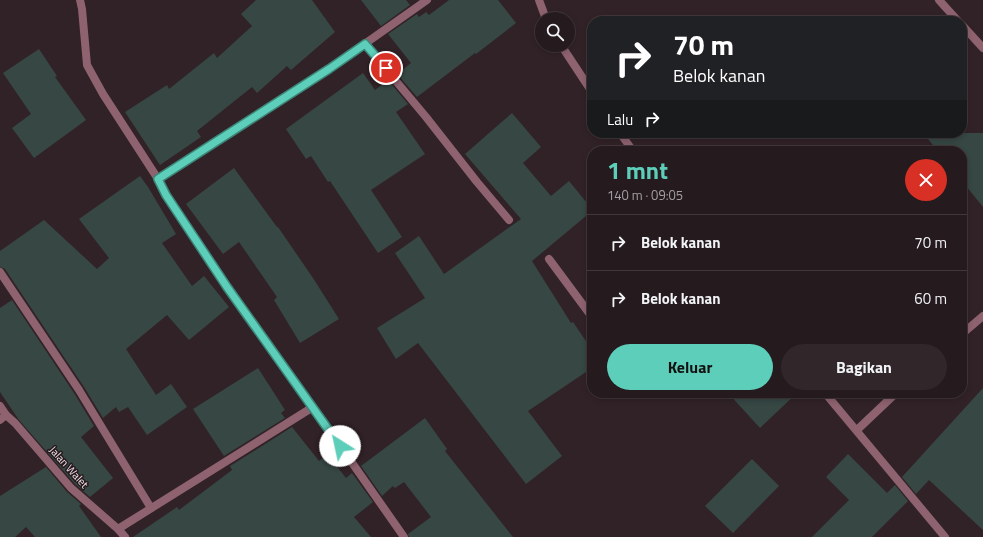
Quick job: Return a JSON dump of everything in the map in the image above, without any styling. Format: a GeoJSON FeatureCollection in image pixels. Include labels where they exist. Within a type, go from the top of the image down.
{"type":"FeatureCollection","features":[{"type":"Feature","properties":{"kind":"street"},"geometry":{"type":"LineString","coordinates":[[80,0],[87,65],[103,94],[158,179],[166,195],[227,287],[404,537]]}},
{"type":"Feature","properties":{"kind":"street"},"geometry":{"type":"LineString","coordinates":[[158,179],[329,69],[427,0]]}},
{"type":"Feature","properties":{"kind":"street"},"geometry":{"type":"LineString","coordinates":[[539,0],[543,12]]}},
{"type":"Feature","properties":{"kind":"street"},"geometry":{"type":"LineString","coordinates":[[939,0],[953,16]]}},
{"type":"Feature","properties":{"kind":"street"},"geometry":{"type":"LineString","coordinates":[[967,30],[983,48]]}},
{"type":"Feature","properties":{"kind":"street"},"geometry":{"type":"LineString","coordinates":[[365,44],[426,117],[476,182],[509,220]]}},
{"type":"Feature","properties":{"kind":"street"},"geometry":{"type":"LineString","coordinates":[[566,52],[587,84]]}},
{"type":"Feature","properties":{"kind":"street"},"geometry":{"type":"LineString","coordinates":[[549,259],[587,310]]}},
{"type":"Feature","properties":{"kind":"street"},"geometry":{"type":"LineString","coordinates":[[0,272],[79,390],[151,508]]}},
{"type":"Feature","properties":{"kind":"street"},"geometry":{"type":"LineString","coordinates":[[967,330],[983,316]]}},
{"type":"Feature","properties":{"kind":"street"},"geometry":{"type":"LineString","coordinates":[[829,398],[945,537]]}},
{"type":"Feature","properties":{"kind":"street"},"geometry":{"type":"LineString","coordinates":[[857,430],[891,398]]}},
{"type":"Feature","properties":{"kind":"street","name":"Jalan Walet"},"geometry":{"type":"LineString","coordinates":[[0,406],[3,417],[15,423],[71,488],[118,529],[125,537]]}},
{"type":"Feature","properties":{"kind":"street"},"geometry":{"type":"LineString","coordinates":[[118,529],[313,407]]}},
{"type":"Feature","properties":{"kind":"building"},"geometry":{"type":"Polygon","coordinates":[[[256,0],[312,0],[335,32],[291,70],[287,66],[257,93],[252,87],[197,131],[201,137],[160,165],[125,112],[167,85],[169,89],[214,53],[217,58],[252,26],[241,14],[256,0]]]}},
{"type":"Feature","properties":{"kind":"building"},"geometry":{"type":"Polygon","coordinates":[[[361,0],[406,0],[410,5],[381,26],[361,0]]]}},
{"type":"Feature","properties":{"kind":"building"},"geometry":{"type":"Polygon","coordinates":[[[449,0],[498,0],[516,23],[417,97],[397,74],[411,63],[388,34],[417,14],[419,17],[426,12],[429,15],[449,0]]]}},
{"type":"Feature","properties":{"kind":"building"},"geometry":{"type":"Polygon","coordinates":[[[39,49],[57,76],[55,77],[86,120],[34,158],[12,128],[31,114],[3,73],[39,49]]]}},
{"type":"Feature","properties":{"kind":"building"},"geometry":{"type":"Polygon","coordinates":[[[363,73],[375,90],[388,80],[408,104],[396,112],[425,154],[371,190],[402,237],[378,253],[330,181],[328,182],[311,156],[306,159],[286,129],[363,73]]]}},
{"type":"Feature","properties":{"kind":"building"},"geometry":{"type":"Polygon","coordinates":[[[512,113],[541,147],[523,163],[551,196],[569,181],[587,203],[587,215],[532,261],[571,323],[573,322],[587,343],[587,371],[528,411],[562,456],[526,484],[418,343],[396,359],[377,328],[425,298],[395,253],[419,236],[444,274],[521,219],[465,154],[512,113]]]}},
{"type":"Feature","properties":{"kind":"building"},"geometry":{"type":"Polygon","coordinates":[[[967,133],[983,133],[983,207],[967,187],[967,146],[934,146],[927,138],[967,138],[967,133]]]}},
{"type":"Feature","properties":{"kind":"building"},"geometry":{"type":"Polygon","coordinates":[[[234,168],[278,227],[339,319],[300,343],[274,300],[277,297],[239,242],[223,254],[186,204],[234,168]]]}},
{"type":"Feature","properties":{"kind":"building"},"geometry":{"type":"Polygon","coordinates":[[[140,176],[176,234],[162,243],[192,286],[204,276],[229,307],[189,340],[167,315],[126,349],[156,395],[171,384],[187,407],[147,435],[128,407],[119,412],[116,407],[103,418],[5,269],[0,267],[0,251],[44,220],[97,269],[109,258],[79,219],[140,176]]]}},
{"type":"Feature","properties":{"kind":"building"},"geometry":{"type":"Polygon","coordinates":[[[12,300],[74,393],[94,426],[81,437],[113,478],[90,497],[75,484],[19,420],[0,392],[0,308],[12,300]]]}},
{"type":"Feature","properties":{"kind":"building"},"geometry":{"type":"Polygon","coordinates":[[[258,368],[285,410],[281,413],[285,418],[224,456],[193,409],[258,368]]]}},
{"type":"Feature","properties":{"kind":"building"},"geometry":{"type":"Polygon","coordinates":[[[983,388],[983,530],[929,480],[916,494],[902,477],[983,388]]]}},
{"type":"Feature","properties":{"kind":"building"},"geometry":{"type":"Polygon","coordinates":[[[733,398],[792,398],[760,428],[733,398]]]}},
{"type":"Feature","properties":{"kind":"building"},"geometry":{"type":"Polygon","coordinates":[[[425,418],[447,449],[445,451],[513,537],[409,537],[408,534],[431,517],[404,482],[395,488],[393,486],[382,496],[361,466],[425,418]]]}},
{"type":"Feature","properties":{"kind":"building"},"geometry":{"type":"Polygon","coordinates":[[[292,427],[319,461],[327,454],[346,478],[352,473],[373,502],[354,517],[371,537],[133,537],[177,507],[179,510],[232,470],[230,466],[292,427]]]}},
{"type":"Feature","properties":{"kind":"building"},"geometry":{"type":"Polygon","coordinates":[[[848,454],[887,493],[895,485],[908,501],[872,537],[812,537],[849,500],[826,477],[848,454]]]}},
{"type":"Feature","properties":{"kind":"building"},"geometry":{"type":"Polygon","coordinates":[[[752,459],[779,486],[733,533],[705,506],[752,459]]]}},
{"type":"Feature","properties":{"kind":"building"},"geometry":{"type":"Polygon","coordinates":[[[46,467],[67,492],[81,504],[79,506],[101,537],[35,537],[26,527],[15,537],[0,537],[0,496],[46,467]]]}},
{"type":"Feature","properties":{"kind":"route"},"geometry":{"type":"LineString","coordinates":[[340,446],[227,287],[166,195],[158,179],[329,69],[365,44],[386,68]]}}]}
